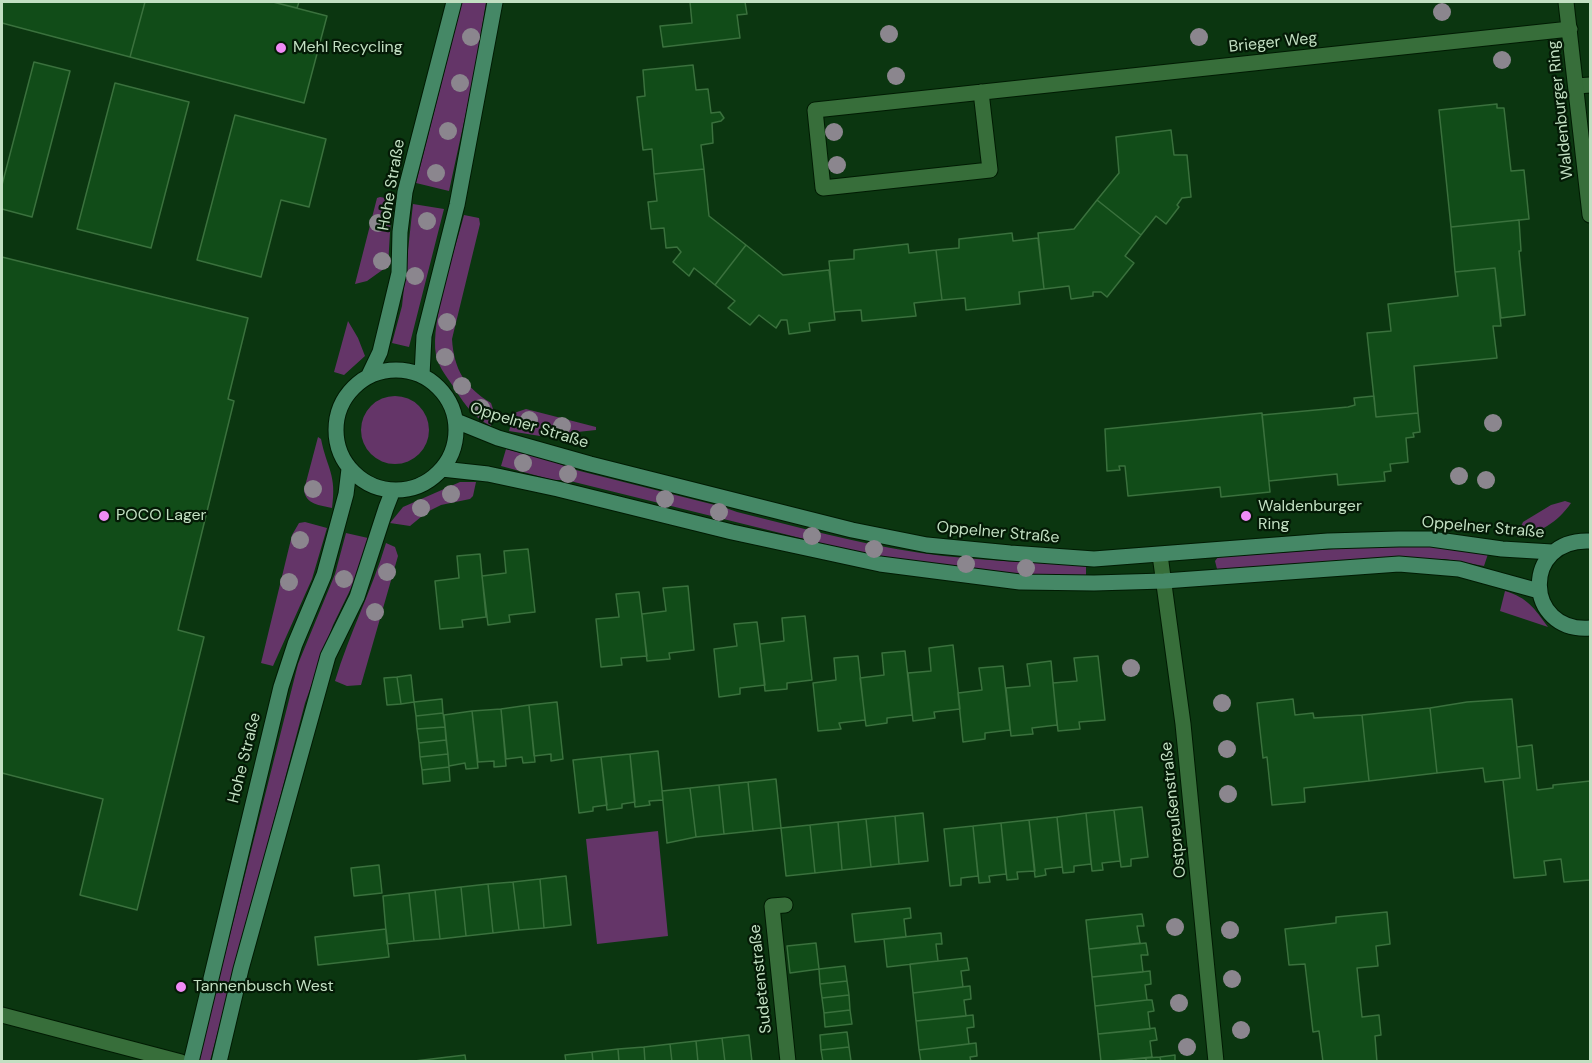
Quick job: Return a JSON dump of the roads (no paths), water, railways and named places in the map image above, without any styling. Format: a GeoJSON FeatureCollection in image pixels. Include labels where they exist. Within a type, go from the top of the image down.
{"type":"FeatureCollection","features":[{"type":"Feature","properties":{"kind":"street","name":"Hohe Straße"},"geometry":{"type":"LineString","coordinates":[[369,375],[380,352],[399,273],[400,232],[405,192],[454,2]]}},
{"type":"Feature","properties":{"kind":"street"},"geometry":{"type":"LineString","coordinates":[[422,375],[424,336],[457,205],[495,2]]}},
{"type":"Feature","properties":{"kind":"street","name":"Waldenburger Ring"},"geometry":{"type":"LineString","coordinates":[[1566,2],[1570,29],[1584,85],[1590,215]]}},
{"type":"Feature","properties":{"kind":"street","name":"Brieger Weg"},"geometry":{"type":"LineString","coordinates":[[981,92],[990,170],[823,188],[815,110],[981,92],[1570,29]]}},
{"type":"Feature","properties":{"kind":"street"},"geometry":{"type":"LineString","coordinates":[[396,369],[422,375],[438,386],[450,402],[456,422],[451,455],[442,469],[428,481],[411,489],[376,488],[349,469],[340,455],[336,440],[339,408],[351,389],[369,375],[396,369]]}},
{"type":"Feature","properties":{"kind":"street","name":"Oppelner Straße"},"geometry":{"type":"LineString","coordinates":[[456,422],[498,438],[590,464],[852,530],[927,545],[1010,554],[1094,559],[1328,541],[1399,539],[1431,539],[1502,549],[1552,552]]}},
{"type":"Feature","properties":{"kind":"street","name":"Hohe Straße"},"geometry":{"type":"LineString","coordinates":[[191,1062],[281,687],[295,644],[324,575],[346,494],[349,469]]}},
{"type":"Feature","properties":{"kind":"street"},"geometry":{"type":"LineString","coordinates":[[442,469],[488,474],[732,532],[880,564],[1020,582],[1164,581],[1399,564],[1459,569],[1539,591],[1543,604],[1551,615],[1562,623],[1575,628],[1590,628]]}},
{"type":"Feature","properties":{"kind":"street"},"geometry":{"type":"LineString","coordinates":[[219,1062],[241,969],[328,656],[357,597],[393,490]]}},
{"type":"Feature","properties":{"kind":"street","name":"Oppelner Straße"},"geometry":{"type":"LineString","coordinates":[[1539,591],[1541,570],[1552,552],[1576,540],[1590,540]]}},
{"type":"Feature","properties":{"kind":"street","name":"Ostpreußenstraße"},"geometry":{"type":"LineString","coordinates":[[1160,555],[1185,736],[1216,1062]]}},
{"type":"Feature","properties":{"kind":"street","name":"Sudetenstraße"},"geometry":{"type":"LineString","coordinates":[[785,905],[772,906],[788,1062]]}},
{"type":"Feature","properties":{"kind":"street"},"geometry":{"type":"LineString","coordinates":[[2,1015],[181,1062]]}},
{"type":"Feature","properties":{"kind":"place","name":"Mehl Recycling"},"geometry":{"type":"Point","coordinates":[281,48]}},
{"type":"Feature","properties":{"kind":"place","name":"POCO Lager"},"geometry":{"type":"Point","coordinates":[104,516]}},
{"type":"Feature","properties":{"kind":"place","name":"Waldenburger Ring"},"geometry":{"type":"Point","coordinates":[1246,516]}},
{"type":"Feature","properties":{"kind":"place","name":"Tannenbusch West"},"geometry":{"type":"Point","coordinates":[181,987]}}]}
